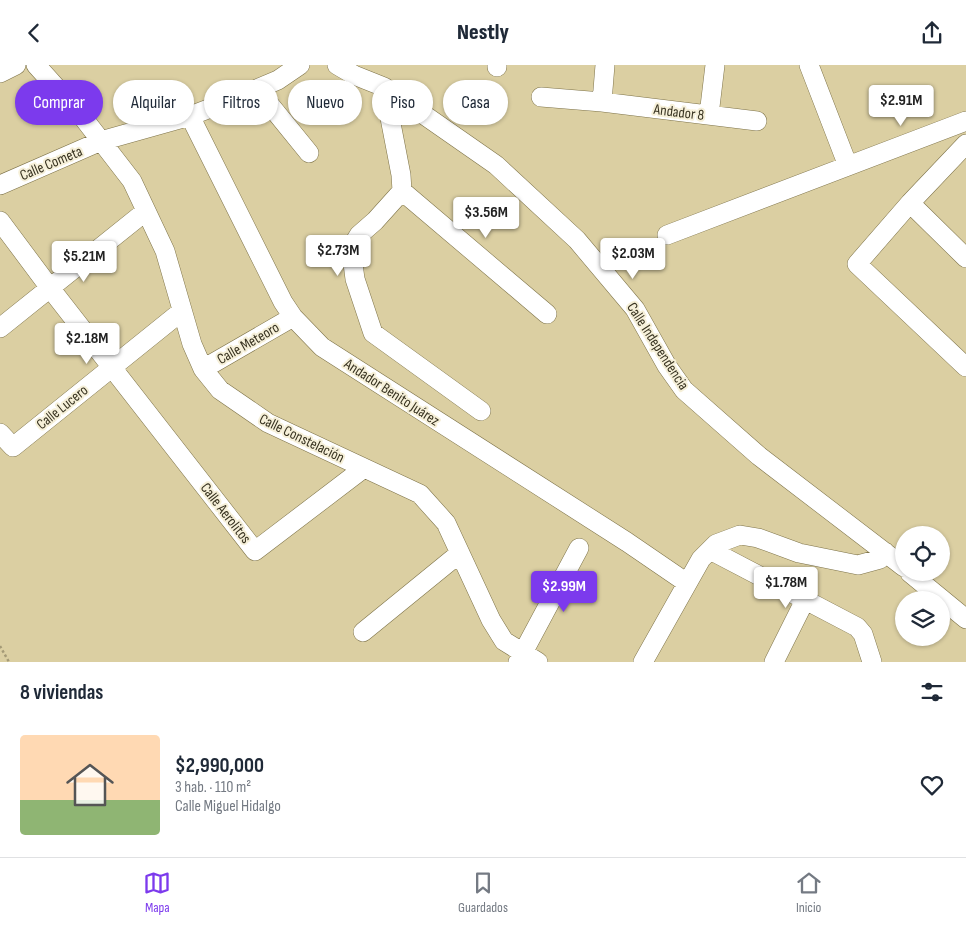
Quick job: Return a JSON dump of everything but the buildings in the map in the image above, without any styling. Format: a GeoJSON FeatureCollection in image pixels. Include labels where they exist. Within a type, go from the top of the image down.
{"type":"FeatureCollection","features":[{"type":"Feature","properties":{"kind":"street"},"geometry":{"type":"LineString","coordinates":[[0,73],[16,65]]}},
{"type":"Feature","properties":{"kind":"street","name":"Calle Constelación"},"geometry":{"type":"LineString","coordinates":[[36,65],[81,115],[132,181],[164,251],[192,343],[202,369],[220,390],[268,423],[420,494],[446,523],[490,620],[504,641],[527,659]]}},
{"type":"Feature","properties":{"kind":"street","name":"Calle Cometa"},"geometry":{"type":"LineString","coordinates":[[278,80],[300,65]]}},
{"type":"Feature","properties":{"kind":"street","name":"Calle Independencia"},"geometry":{"type":"LineString","coordinates":[[337,65],[372,82]]}},
{"type":"Feature","properties":{"kind":"street"},"geometry":{"type":"LineString","coordinates":[[602,102],[605,65]]}},
{"type":"Feature","properties":{"kind":"street"},"geometry":{"type":"LineString","coordinates":[[709,115],[715,65]]}},
{"type":"Feature","properties":{"kind":"street"},"geometry":{"type":"LineString","coordinates":[[809,65],[848,166]]}},
{"type":"Feature","properties":{"kind":"street","name":"Andador 8"},"geometry":{"type":"LineString","coordinates":[[541,97],[602,102],[757,121]]}},
{"type":"Feature","properties":{"kind":"street"},"geometry":{"type":"LineString","coordinates":[[278,115],[308,153]]}},
{"type":"Feature","properties":{"kind":"street","name":"Calle Independencia"},"geometry":{"type":"LineString","coordinates":[[433,121],[496,165],[577,240],[636,309],[667,366],[684,389],[759,456],[895,560]]}},
{"type":"Feature","properties":{"kind":"street"},"geometry":{"type":"LineString","coordinates":[[667,235],[966,121]]}},
{"type":"Feature","properties":{"kind":"street","name":"Andador Benito Juárez"},"geometry":{"type":"LineString","coordinates":[[194,123],[283,301],[293,317],[322,347],[627,542],[687,583]]}},
{"type":"Feature","properties":{"kind":"street","name":"Calle Cometa"},"geometry":{"type":"LineString","coordinates":[[0,185],[101,141],[156,125]]}},
{"type":"Feature","properties":{"kind":"street"},"geometry":{"type":"LineString","coordinates":[[391,125],[401,175],[402,191],[375,221],[359,235],[351,248],[355,279],[373,333],[481,411]]}},
{"type":"Feature","properties":{"kind":"street"},"geometry":{"type":"LineString","coordinates":[[966,144],[910,203],[857,264],[966,367]]}},
{"type":"Feature","properties":{"kind":"street"},"geometry":{"type":"LineString","coordinates":[[402,191],[547,314]]}},
{"type":"Feature","properties":{"kind":"street"},"geometry":{"type":"LineString","coordinates":[[910,203],[966,258]]}},
{"type":"Feature","properties":{"kind":"street"},"geometry":{"type":"LineString","coordinates":[[0,328],[146,211]]}},
{"type":"Feature","properties":{"kind":"street"},"geometry":{"type":"LineString","coordinates":[[0,221],[112,367]]}},
{"type":"Feature","properties":{"kind":"street","name":"Calle Lucero"},"geometry":{"type":"LineString","coordinates":[[0,433],[13,447],[182,311]]}},
{"type":"Feature","properties":{"kind":"street","name":"Calle Meteoro"},"geometry":{"type":"LineString","coordinates":[[202,369],[293,317]]}},
{"type":"Feature","properties":{"kind":"street","name":"Calle Aerolitos"},"geometry":{"type":"LineString","coordinates":[[112,367],[255,551],[364,468]]}},
{"type":"Feature","properties":{"kind":"street"},"geometry":{"type":"LineString","coordinates":[[643,662],[701,559],[716,544],[740,535],[799,553],[858,565],[880,559],[885,552]]}},
{"type":"Feature","properties":{"kind":"street"},"geometry":{"type":"LineString","coordinates":[[527,659],[579,548]]}},
{"type":"Feature","properties":{"kind":"street"},"geometry":{"type":"LineString","coordinates":[[710,549],[857,627],[863,634],[872,662]]}},
{"type":"Feature","properties":{"kind":"street"},"geometry":{"type":"LineString","coordinates":[[363,632],[460,553]]}},
{"type":"Feature","properties":{"kind":"street"},"geometry":{"type":"LineString","coordinates":[[920,581],[966,619]]}},
{"type":"Feature","properties":{"kind":"street"},"geometry":{"type":"LineString","coordinates":[[774,662],[805,600]]}},
{"type":"Feature","properties":{"kind":"path"},"geometry":{"type":"LineString","coordinates":[[0,646],[10,662]]}}]}
